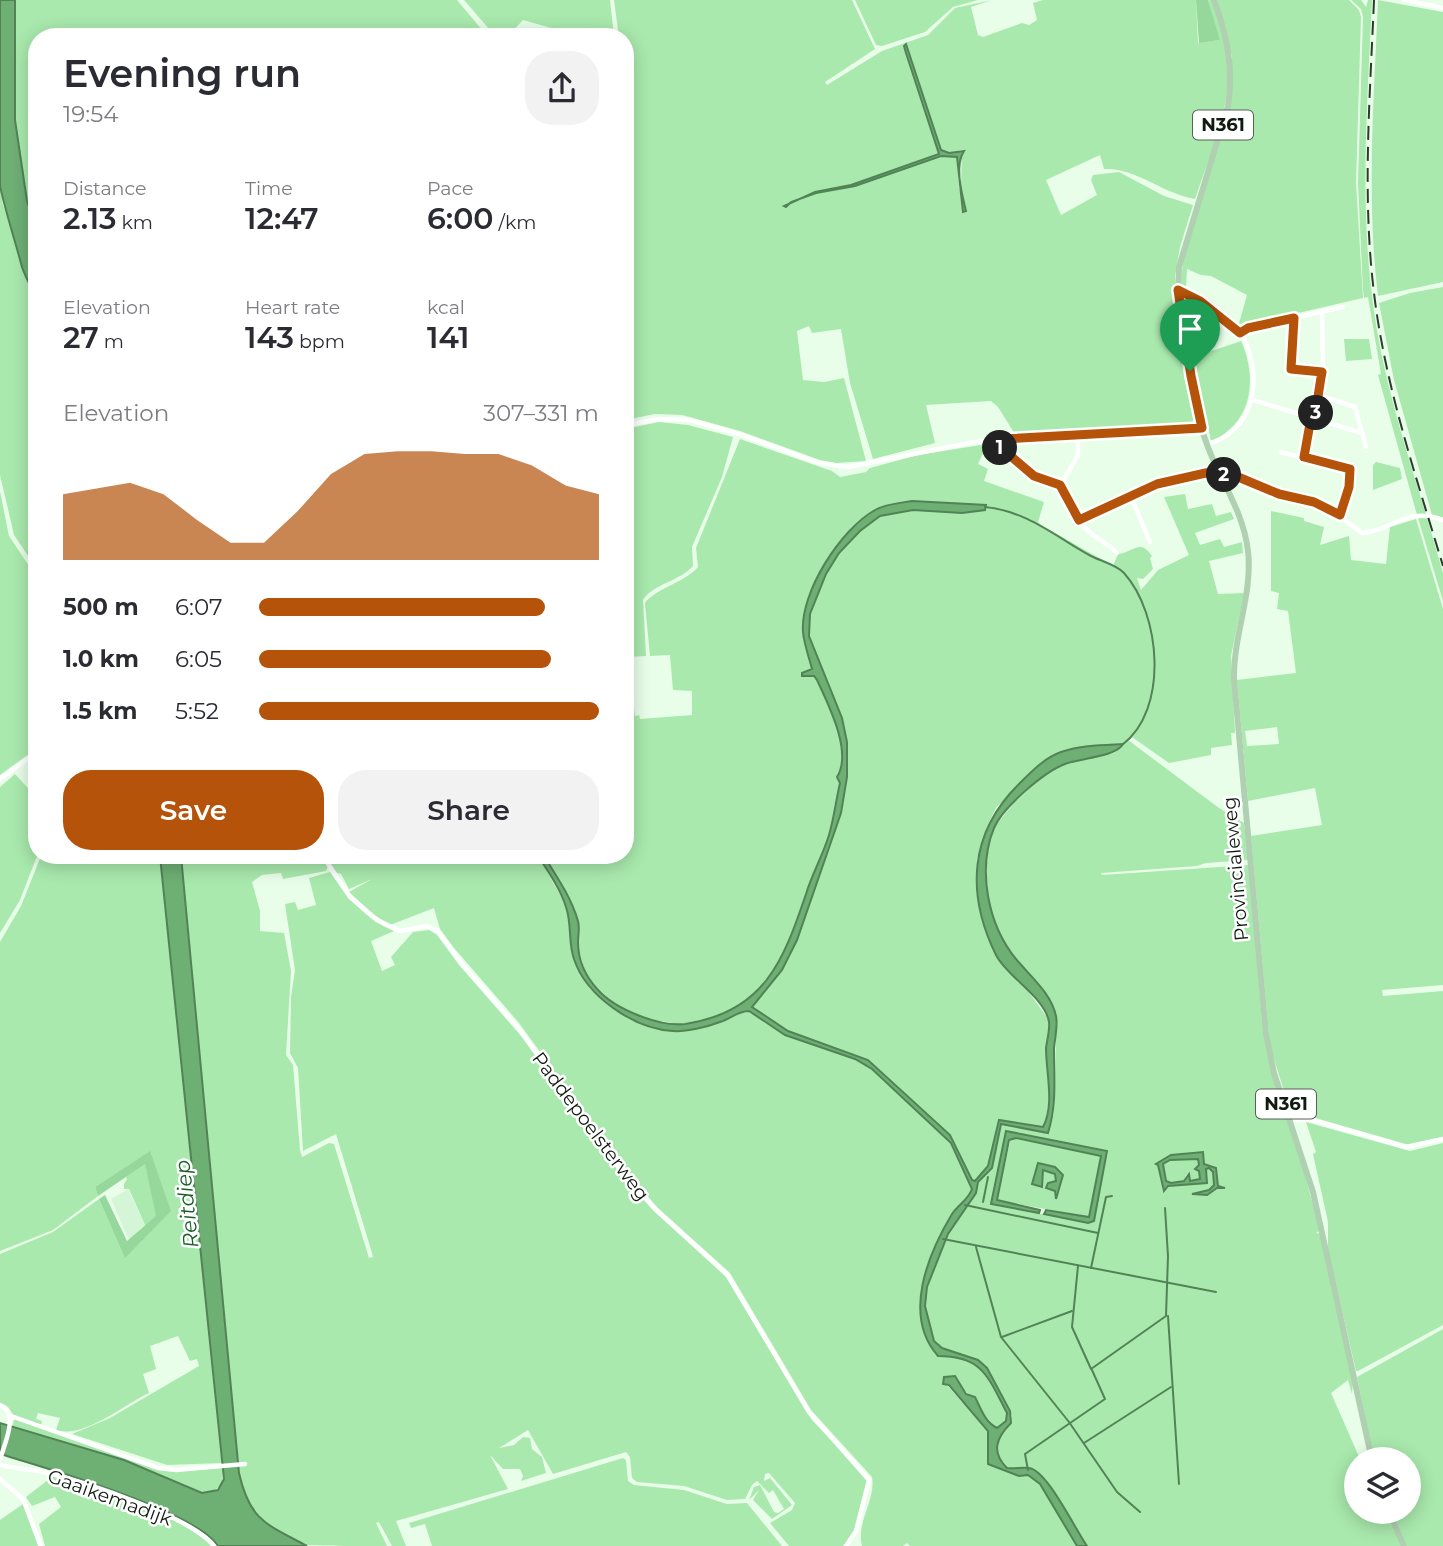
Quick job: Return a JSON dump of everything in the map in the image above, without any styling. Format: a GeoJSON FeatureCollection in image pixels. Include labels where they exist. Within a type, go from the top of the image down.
{"type":"FeatureCollection","features":[{"type":"Feature","properties":{"kind":"main road","name":"Provincialeweg"},"geometry":{"type":"LineString","coordinates":[[1214,0],[1228,44],[1230,92],[1223,124],[1181,252],[1178,290],[1202,428],[1239,513],[1249,554],[1249,579],[1235,653],[1234,678],[1264,1018],[1274,1073],[1313,1192],[1369,1447]]}},
{"type":"Feature","properties":{"kind":"main road"},"geometry":{"type":"LineString","coordinates":[[1394,1524],[1404,1546]]}},
{"type":"Feature","properties":{"kind":"street"},"geometry":{"type":"LineString","coordinates":[[1404,0],[1443,8]]}},
{"type":"Feature","properties":{"kind":"street"},"geometry":{"type":"LineString","coordinates":[[1178,290],[1200,301],[1240,333],[1249,351],[1252,366],[1253,400],[1233,431],[1220,441],[1207,444]]}},
{"type":"Feature","properties":{"kind":"street"},"geometry":{"type":"LineString","coordinates":[[1240,333],[1248,328],[1343,307]]}},
{"type":"Feature","properties":{"kind":"street"},"geometry":{"type":"LineString","coordinates":[[1304,457],[1322,372],[1322,312]]}},
{"type":"Feature","properties":{"kind":"street"},"geometry":{"type":"LineString","coordinates":[[1294,318],[1291,369],[1322,372]]}},
{"type":"Feature","properties":{"kind":"street"},"geometry":{"type":"LineString","coordinates":[[1318,396],[1352,404],[1366,447]]}},
{"type":"Feature","properties":{"kind":"street"},"geometry":{"type":"LineString","coordinates":[[1253,400],[1362,433]]}},
{"type":"Feature","properties":{"kind":"street"},"geometry":{"type":"LineString","coordinates":[[634,423],[659,419],[690,420],[739,434],[819,463],[841,467],[865,465],[940,447],[984,441],[1202,428]]}},
{"type":"Feature","properties":{"kind":"street"},"geometry":{"type":"LineString","coordinates":[[1060,485],[1078,455],[1079,437]]}},
{"type":"Feature","properties":{"kind":"street"},"geometry":{"type":"LineString","coordinates":[[999,442],[1002,449],[1028,472],[1060,485],[1086,531],[1105,541],[1117,553]]}},
{"type":"Feature","properties":{"kind":"street"},"geometry":{"type":"LineString","coordinates":[[1280,452],[1350,469],[1349,487],[1340,515]]}},
{"type":"Feature","properties":{"kind":"street"},"geometry":{"type":"LineString","coordinates":[[1079,520],[1130,494],[1160,483],[1221,473],[1231,474],[1279,494],[1314,502],[1340,515],[1356,530],[1365,533],[1405,518],[1428,517],[1443,520]]}},
{"type":"Feature","properties":{"kind":"street"},"geometry":{"type":"LineString","coordinates":[[1130,494],[1150,542]]}},
{"type":"Feature","properties":{"kind":"street"},"geometry":{"type":"LineString","coordinates":[[0,779],[28,759]]}},
{"type":"Feature","properties":{"kind":"street","name":"Paddepoelsterweg"},"geometry":{"type":"LineString","coordinates":[[328,864],[350,897],[377,920],[400,931],[427,926],[438,931],[462,964],[519,1030],[602,1146],[640,1192],[663,1217],[727,1274],[809,1412],[869,1480],[856,1531],[846,1546]]}},
{"type":"Feature","properties":{"kind":"street"},"geometry":{"type":"LineString","coordinates":[[1291,1120],[1309,1119],[1406,1147],[1443,1139]]}},
{"type":"Feature","properties":{"kind":"street"},"geometry":{"type":"LineString","coordinates":[[0,1405],[7,1408],[11,1416],[1,1457]]}},
{"type":"Feature","properties":{"kind":"street"},"geometry":{"type":"LineString","coordinates":[[11,1416],[158,1468],[176,1470],[243,1464]]}},
{"type":"Feature","properties":{"kind":"street","name":"Gaaikemadijk"},"geometry":{"type":"LineString","coordinates":[[0,1465],[53,1474],[107,1492],[178,1522],[214,1546]]}},
{"type":"Feature","properties":{"kind":"street"},"geometry":{"type":"LineString","coordinates":[[0,1479],[25,1501],[41,1546]]}},
{"type":"Feature","properties":{"kind":"shaded area"},"geometry":{"type":"Polygon","coordinates":[[[0,0],[15,0],[15,120],[28,204],[28,281],[0,186],[0,0]]]}},
{"type":"Feature","properties":{"kind":"shaded area"},"geometry":{"type":"Polygon","coordinates":[[[15,0],[457,0],[480,28],[28,28],[28,203],[17,146],[12,56],[15,0]]]}},
{"type":"Feature","properties":{"kind":"shaded area"},"geometry":{"type":"Polygon","coordinates":[[[464,0],[610,0],[613,28],[551,28],[523,20],[515,28],[488,28],[464,0]]]}},
{"type":"Feature","properties":{"kind":"shaded area"},"geometry":{"type":"Polygon","coordinates":[[[614,0],[852,0],[875,49],[825,82],[827,85],[882,51],[928,35],[955,8],[992,0],[971,7],[978,35],[983,37],[1022,23],[1029,25],[1037,20],[1033,3],[1043,0],[1196,0],[1198,43],[1219,40],[1208,0],[1212,0],[1226,47],[1228,86],[1220,124],[1195,199],[1171,192],[1127,172],[1104,169],[1100,155],[1046,180],[1061,215],[1097,195],[1091,180],[1093,175],[1119,172],[1164,196],[1193,205],[1180,247],[1175,276],[1187,359],[1183,360],[1196,426],[1015,434],[998,407],[991,401],[926,405],[935,443],[873,459],[850,383],[841,329],[812,333],[809,326],[797,331],[803,380],[824,382],[844,378],[866,461],[836,463],[820,460],[740,431],[682,415],[655,414],[634,418],[634,28],[618,28],[614,0]],[[906,45],[906,53],[940,154],[957,157],[959,187],[965,211],[961,187],[962,150],[949,153],[941,150],[906,45]]]}},
{"type":"Feature","properties":{"kind":"shaded area"},"geometry":{"type":"Polygon","coordinates":[[[855,0],[978,0],[953,7],[925,32],[882,46],[876,45],[855,0]]]}},
{"type":"Feature","properties":{"kind":"shaded area"},"geometry":{"type":"Polygon","coordinates":[[[1196,0],[1208,0],[1220,40],[1199,43],[1196,0]]]}},
{"type":"Feature","properties":{"kind":"shaded area"},"geometry":{"type":"Polygon","coordinates":[[[1217,0],[1349,0],[1359,10],[1361,17],[1356,183],[1363,298],[1238,327],[1247,295],[1211,276],[1187,269],[1186,288],[1181,285],[1183,260],[1232,95],[1232,56],[1217,0]]]}},
{"type":"Feature","properties":{"kind":"shaded area"},"geometry":{"type":"Polygon","coordinates":[[[1351,0],[1361,0],[1366,7],[1368,0],[1372,0],[1365,179],[1368,251],[1375,316],[1393,402],[1426,514],[1417,515],[1378,375],[1381,374],[1368,297],[1364,298],[1358,183],[1363,17],[1361,9],[1351,0]]]}},
{"type":"Feature","properties":{"kind":"shaded area"},"geometry":{"type":"Polygon","coordinates":[[[1378,0],[1443,12],[1443,282],[1378,296],[1372,185],[1378,0]]]}},
{"type":"Feature","properties":{"kind":"shaded area"},"geometry":{"type":"Polygon","coordinates":[[[906,44],[941,150],[949,153],[964,151],[959,172],[966,211],[963,212],[957,157],[941,156],[855,186],[816,193],[800,199],[815,192],[851,185],[939,154],[906,53],[906,44]]]}},
{"type":"Feature","properties":{"kind":"shaded area"},"geometry":{"type":"Polygon","coordinates":[[[0,186],[3,205],[28,279],[28,556],[14,535],[0,475],[0,186]]]}},
{"type":"Feature","properties":{"kind":"shaded area"},"geometry":{"type":"Polygon","coordinates":[[[1443,287],[1443,518],[1432,515],[1394,380],[1379,303],[1410,293],[1443,287]]]}},
{"type":"Feature","properties":{"kind":"shaded area"},"geometry":{"type":"Polygon","coordinates":[[[1185,296],[1194,357],[1241,341],[1248,363],[1250,387],[1244,410],[1230,429],[1211,441],[1181,297],[1185,296]]]}},
{"type":"Feature","properties":{"kind":"shaded area"},"geometry":{"type":"Polygon","coordinates":[[[1344,339],[1369,339],[1372,359],[1346,361],[1344,339]]]}},
{"type":"Feature","properties":{"kind":"shaded area"},"geometry":{"type":"Polygon","coordinates":[[[659,422],[688,425],[733,437],[722,477],[692,547],[693,566],[653,590],[643,600],[646,656],[634,657],[634,427],[659,422]]]}},
{"type":"Feature","properties":{"kind":"shaded area"},"geometry":{"type":"Polygon","coordinates":[[[740,439],[832,471],[840,477],[866,472],[870,468],[918,455],[987,444],[978,464],[988,469],[984,481],[1044,502],[1038,522],[1041,525],[1113,566],[1118,554],[1140,547],[1148,551],[1152,556],[1150,558],[1153,569],[1143,579],[1137,578],[1141,590],[1158,570],[1189,555],[1164,497],[1185,494],[1188,509],[1212,504],[1216,516],[1231,512],[1234,519],[1195,533],[1200,545],[1220,539],[1224,547],[1242,542],[1243,553],[1209,561],[1218,594],[1244,593],[1231,656],[1235,733],[1231,733],[1232,745],[1211,748],[1211,755],[1169,763],[1132,737],[1128,740],[1219,808],[1244,823],[1248,860],[1101,873],[1249,865],[1262,1021],[1320,1230],[1316,1233],[1321,1234],[1353,1382],[1352,1394],[1348,1380],[1331,1393],[1355,1447],[1344,1447],[1344,1524],[1392,1524],[1402,1546],[1087,1546],[1052,1489],[1036,1471],[1029,1468],[1007,1468],[1001,1461],[998,1442],[1012,1416],[978,1360],[942,1348],[934,1341],[925,1306],[927,1287],[948,1234],[976,1193],[978,1182],[992,1168],[1000,1126],[1003,1124],[1047,1132],[1055,1098],[1056,1016],[1047,996],[998,935],[987,893],[987,854],[995,826],[1018,798],[1043,777],[1065,764],[1116,752],[1121,743],[1112,747],[1087,746],[1059,753],[1034,769],[996,808],[989,822],[977,859],[987,935],[1049,1020],[1049,1109],[1043,1127],[998,1123],[988,1166],[975,1181],[972,1180],[950,1135],[868,1060],[789,1031],[752,1007],[767,989],[755,999],[718,1017],[679,1024],[648,1019],[620,1007],[599,992],[586,974],[579,951],[579,926],[569,896],[549,864],[634,864],[634,708],[635,716],[639,715],[640,719],[692,715],[692,691],[673,690],[670,655],[650,656],[645,603],[698,567],[696,548],[740,439]],[[1006,1132],[991,1204],[1088,1223],[1094,1221],[1107,1151],[1006,1132]],[[1171,1155],[1158,1165],[1164,1190],[1168,1186],[1206,1183],[1206,1168],[1213,1172],[1214,1185],[1209,1190],[1196,1193],[1207,1195],[1217,1188],[1225,1187],[1218,1186],[1213,1166],[1204,1165],[1202,1156],[1171,1155]]]}},
{"type":"Feature","properties":{"kind":"shaded area"},"geometry":{"type":"Polygon","coordinates":[[[1376,462],[1400,468],[1402,479],[1373,490],[1373,465],[1376,462]]]}},
{"type":"Feature","properties":{"kind":"shaded area"},"geometry":{"type":"Polygon","coordinates":[[[0,491],[9,536],[28,564],[28,755],[0,775],[0,491]]]}},
{"type":"Feature","properties":{"kind":"shaded area"},"geometry":{"type":"Polygon","coordinates":[[[912,501],[986,505],[985,510],[962,513],[913,510],[880,516],[860,531],[839,553],[826,574],[810,614],[809,636],[842,718],[847,742],[847,777],[841,813],[797,940],[782,970],[752,1007],[788,1031],[868,1060],[950,1135],[972,1180],[975,1181],[988,1166],[999,1120],[1043,1127],[1049,1109],[1046,1048],[1049,1022],[1041,1004],[1001,963],[986,932],[977,887],[982,844],[1002,803],[1043,762],[1061,752],[1076,748],[1123,744],[1113,752],[1065,764],[1046,774],[1006,810],[994,828],[986,861],[992,914],[1006,945],[1045,992],[1056,1016],[1053,1112],[1048,1133],[1001,1124],[992,1168],[978,1182],[976,1193],[948,1234],[927,1287],[925,1306],[934,1341],[942,1348],[978,1360],[987,1368],[1010,1411],[1011,1423],[997,1445],[1002,1462],[1007,1468],[1029,1468],[1036,1471],[1052,1489],[1087,1546],[1077,1546],[1040,1484],[1028,1475],[1019,1476],[988,1464],[988,1431],[949,1385],[943,1384],[944,1377],[955,1376],[966,1394],[975,1397],[986,1419],[997,1428],[1006,1421],[1007,1413],[982,1371],[965,1360],[938,1356],[927,1340],[920,1304],[922,1285],[943,1230],[972,1189],[951,1143],[872,1069],[855,1059],[785,1035],[749,1011],[703,1027],[673,1031],[643,1024],[613,1008],[600,998],[580,973],[572,953],[568,913],[564,901],[543,864],[549,864],[575,912],[579,926],[579,955],[586,974],[598,990],[615,1004],[651,1020],[685,1024],[712,1018],[752,996],[778,962],[788,941],[829,835],[840,783],[837,777],[842,755],[837,728],[817,680],[814,676],[802,676],[802,673],[812,669],[803,632],[808,599],[825,563],[849,531],[875,510],[912,501]]]}},
{"type":"Feature","properties":{"kind":"shaded area"},"geometry":{"type":"Polygon","coordinates":[[[1271,511],[1304,518],[1304,521],[1324,527],[1320,545],[1349,536],[1351,560],[1386,564],[1390,527],[1416,519],[1443,609],[1443,985],[1382,990],[1383,996],[1443,991],[1443,1138],[1409,1145],[1312,1117],[1291,1114],[1270,1046],[1251,836],[1322,825],[1315,788],[1248,801],[1237,680],[1296,673],[1288,611],[1277,609],[1279,593],[1271,591],[1271,511]],[[1277,727],[1245,731],[1247,746],[1279,744],[1277,727]]]}},
{"type":"Feature","properties":{"kind":"shaded area"},"geometry":{"type":"Polygon","coordinates":[[[1418,518],[1427,518],[1443,573],[1443,601],[1418,518]]]}},
{"type":"Feature","properties":{"kind":"shaded area"},"geometry":{"type":"Polygon","coordinates":[[[15,774],[28,788],[28,864],[34,864],[20,900],[0,933],[0,787],[15,774]]]}},
{"type":"Feature","properties":{"kind":"shaded area"},"geometry":{"type":"Polygon","coordinates":[[[38,864],[161,864],[223,1463],[167,1465],[72,1434],[110,1418],[199,1366],[197,1359],[190,1361],[178,1336],[150,1346],[156,1369],[143,1374],[149,1393],[79,1430],[56,1430],[60,1418],[38,1413],[36,1419],[42,1421],[41,1425],[14,1416],[8,1407],[0,1403],[0,1254],[53,1232],[99,1199],[125,1257],[170,1211],[149,1152],[95,1187],[98,1196],[53,1230],[0,1251],[0,942],[21,906],[38,864]]]}},
{"type":"Feature","properties":{"kind":"shaded area"},"geometry":{"type":"Polygon","coordinates":[[[161,864],[182,864],[239,1473],[248,1502],[262,1519],[307,1546],[218,1546],[204,1533],[151,1505],[0,1454],[0,1423],[124,1460],[202,1493],[218,1490],[224,1479],[161,864]]]}},
{"type":"Feature","properties":{"kind":"shaded area"},"geometry":{"type":"Polygon","coordinates":[[[182,864],[328,866],[326,871],[283,879],[281,873],[262,875],[252,882],[260,911],[260,931],[284,933],[291,971],[286,1055],[293,1065],[302,1157],[329,1143],[334,1144],[369,1258],[373,1257],[372,1253],[336,1134],[303,1151],[298,1068],[290,1053],[291,997],[295,970],[285,904],[295,902],[298,910],[316,905],[309,878],[330,872],[358,907],[375,921],[394,931],[371,941],[382,971],[395,965],[391,957],[413,932],[429,930],[437,935],[459,965],[522,1037],[624,1178],[654,1211],[726,1277],[812,1420],[867,1478],[868,1483],[853,1534],[843,1546],[789,1546],[770,1523],[792,1510],[795,1503],[769,1473],[765,1474],[764,1481],[770,1478],[792,1505],[772,1519],[753,1500],[759,1490],[749,1500],[754,1487],[760,1485],[774,1512],[778,1513],[784,1509],[773,1490],[769,1493],[757,1481],[745,1499],[727,1500],[684,1486],[637,1482],[632,1478],[630,1457],[626,1452],[553,1474],[528,1430],[499,1448],[514,1445],[523,1437],[530,1438],[532,1449],[542,1457],[546,1473],[521,1481],[523,1476],[520,1469],[503,1469],[490,1455],[508,1489],[396,1521],[406,1546],[392,1546],[379,1522],[376,1523],[387,1546],[305,1545],[280,1534],[261,1519],[248,1499],[239,1473],[182,864]]]}},
{"type":"Feature","properties":{"kind":"shaded area"},"geometry":{"type":"Polygon","coordinates":[[[330,864],[543,864],[565,903],[571,924],[572,949],[590,989],[630,1017],[671,1031],[722,1022],[749,1011],[785,1035],[855,1059],[872,1069],[951,1143],[972,1189],[967,1199],[954,1211],[920,1298],[927,1341],[941,1356],[951,1356],[968,1362],[983,1372],[1007,1413],[1006,1421],[997,1429],[980,1410],[978,1403],[957,1383],[957,1378],[945,1383],[988,1431],[988,1464],[1017,1475],[1028,1475],[1040,1484],[1078,1546],[910,1546],[907,1543],[903,1546],[862,1546],[862,1528],[871,1494],[872,1477],[811,1410],[730,1273],[658,1208],[631,1177],[519,1023],[440,929],[434,908],[390,925],[349,892],[372,879],[349,889],[341,874],[334,872],[330,864]]]}},
{"type":"Feature","properties":{"kind":"shaded area"},"geometry":{"type":"Polygon","coordinates":[[[1306,1122],[1410,1151],[1443,1143],[1443,1325],[1358,1371],[1328,1249],[1328,1222],[1313,1154],[1316,1152],[1306,1122]]]}},
{"type":"Feature","properties":{"kind":"shaded area"},"geometry":{"type":"Polygon","coordinates":[[[1006,1131],[1107,1151],[1094,1221],[1088,1223],[1044,1214],[1046,1210],[1089,1217],[1101,1156],[1016,1138],[1009,1140],[997,1200],[1040,1210],[1039,1213],[991,1204],[1006,1131]]]}},
{"type":"Feature","properties":{"kind":"shaded area"},"geometry":{"type":"Polygon","coordinates":[[[1011,1138],[1101,1156],[1089,1217],[996,1200],[1011,1138]]]}},
{"type":"Feature","properties":{"kind":"shaded area"},"geometry":{"type":"Polygon","coordinates":[[[150,1151],[171,1211],[125,1258],[99,1199],[105,1195],[127,1241],[156,1216],[145,1164],[98,1196],[95,1187],[150,1151]]]}},
{"type":"Feature","properties":{"kind":"shaded area"},"geometry":{"type":"Polygon","coordinates":[[[1203,1152],[1204,1164],[1216,1168],[1218,1186],[1225,1188],[1217,1188],[1207,1195],[1192,1194],[1209,1190],[1214,1185],[1213,1172],[1209,1168],[1206,1169],[1207,1183],[1168,1186],[1164,1191],[1156,1164],[1171,1155],[1203,1152]],[[1198,1159],[1170,1160],[1163,1164],[1166,1181],[1184,1181],[1189,1174],[1190,1181],[1200,1179],[1199,1171],[1195,1169],[1199,1165],[1198,1159]]]}},
{"type":"Feature","properties":{"kind":"shaded area"},"geometry":{"type":"Polygon","coordinates":[[[1198,1159],[1200,1179],[1190,1181],[1187,1174],[1184,1180],[1171,1183],[1166,1181],[1163,1165],[1170,1160],[1198,1159]]]}},
{"type":"Feature","properties":{"kind":"shaded area"},"geometry":{"type":"Polygon","coordinates":[[[145,1163],[157,1216],[146,1227],[129,1189],[124,1189],[126,1177],[145,1163]]]}},
{"type":"Feature","properties":{"kind":"shaded area"},"geometry":{"type":"Polygon","coordinates":[[[1038,1163],[1055,1167],[1063,1175],[1056,1199],[1055,1191],[1046,1188],[1048,1183],[1056,1181],[1055,1174],[1043,1170],[1042,1187],[1032,1184],[1038,1163]]]}},
{"type":"Feature","properties":{"kind":"shaded area"},"geometry":{"type":"Polygon","coordinates":[[[128,1189],[145,1225],[129,1240],[111,1199],[128,1189]]]}},
{"type":"Feature","properties":{"kind":"shaded area"},"geometry":{"type":"Polygon","coordinates":[[[1443,1329],[1443,1546],[1407,1546],[1397,1524],[1421,1524],[1421,1447],[1372,1447],[1357,1377],[1443,1329]]]}},
{"type":"Feature","properties":{"kind":"shaded area"},"geometry":{"type":"Polygon","coordinates":[[[18,1419],[159,1469],[223,1467],[222,1485],[210,1493],[202,1493],[124,1460],[12,1427],[14,1420],[18,1419]]]}},
{"type":"Feature","properties":{"kind":"shaded area"},"geometry":{"type":"Polygon","coordinates":[[[623,1458],[626,1460],[628,1481],[634,1485],[684,1490],[727,1504],[747,1503],[782,1546],[432,1546],[425,1524],[411,1528],[409,1523],[623,1458]]]}},
{"type":"Feature","properties":{"kind":"shaded area"},"geometry":{"type":"Polygon","coordinates":[[[53,1476],[115,1495],[158,1512],[196,1533],[212,1546],[45,1546],[39,1524],[61,1507],[55,1497],[32,1506],[26,1497],[53,1476]]]}},
{"type":"Feature","properties":{"kind":"shaded area"},"geometry":{"type":"Polygon","coordinates":[[[23,1504],[38,1546],[0,1546],[0,1520],[23,1504]]]}},
{"type":"Feature","properties":{"kind":"waterway"},"geometry":{"type":"LineString","coordinates":[[985,507],[1000,509],[1028,519],[1117,568],[1124,573],[1136,591],[1146,612],[1152,636],[1153,686],[1147,709],[1137,729],[1122,745]]}},
{"type":"Feature","properties":{"kind":"waterway"},"geometry":{"type":"LineString","coordinates":[[983,1202],[988,1177]]}},
{"type":"Feature","properties":{"kind":"waterway"},"geometry":{"type":"LineString","coordinates":[[1091,1268],[1106,1197],[1112,1196]]}},
{"type":"Feature","properties":{"kind":"waterway"},"geometry":{"type":"LineString","coordinates":[[965,1205],[1098,1233]]}},
{"type":"Feature","properties":{"kind":"waterway"},"geometry":{"type":"LineString","coordinates":[[1078,1266],[1072,1327],[1091,1369],[1166,1316],[1168,1256],[1165,1208]]}},
{"type":"Feature","properties":{"kind":"waterway"},"geometry":{"type":"LineString","coordinates":[[943,1239],[1216,1292]]}},
{"type":"Feature","properties":{"kind":"waterway"},"geometry":{"type":"LineString","coordinates":[[976,1247],[1001,1337],[1069,1422],[1117,1492],[1140,1512]]}},
{"type":"Feature","properties":{"kind":"waterway"},"geometry":{"type":"LineString","coordinates":[[1002,1337],[1072,1311]]}},
{"type":"Feature","properties":{"kind":"waterway"},"geometry":{"type":"LineString","coordinates":[[1168,1316],[1179,1484]]}},
{"type":"Feature","properties":{"kind":"waterway"},"geometry":{"type":"LineString","coordinates":[[1028,1470],[1025,1454],[1105,1399],[1092,1370]]}},
{"type":"Feature","properties":{"kind":"waterway"},"geometry":{"type":"LineString","coordinates":[[1084,1443],[1171,1387]]}},
{"type":"Feature","properties":{"kind":"railway"},"geometry":{"type":"LineString","coordinates":[[1374,0],[1368,183],[1374,293],[1394,397],[1443,566]]}},
{"type":"Feature","properties":{"kind":"route"},"geometry":{"type":"LineString","coordinates":[[1178,290],[1200,301],[1240,333],[1248,328],[1294,318],[1291,369],[1322,372],[1316,415],[1315,419],[1311,418],[1304,457],[1350,469],[1352,473],[1349,487],[1340,515],[1314,502],[1279,494],[1231,474],[1222,475],[1219,470],[1157,484],[1130,494],[1079,520],[1060,485],[1034,476],[999,446],[1003,439],[1079,437],[1202,428],[1190,371],[1178,290]]}},
{"type":"Feature","properties":{"kind":"water label","name":"Reitdiep"},"geometry":{"type":"Point","coordinates":[187,1204]}}]}
